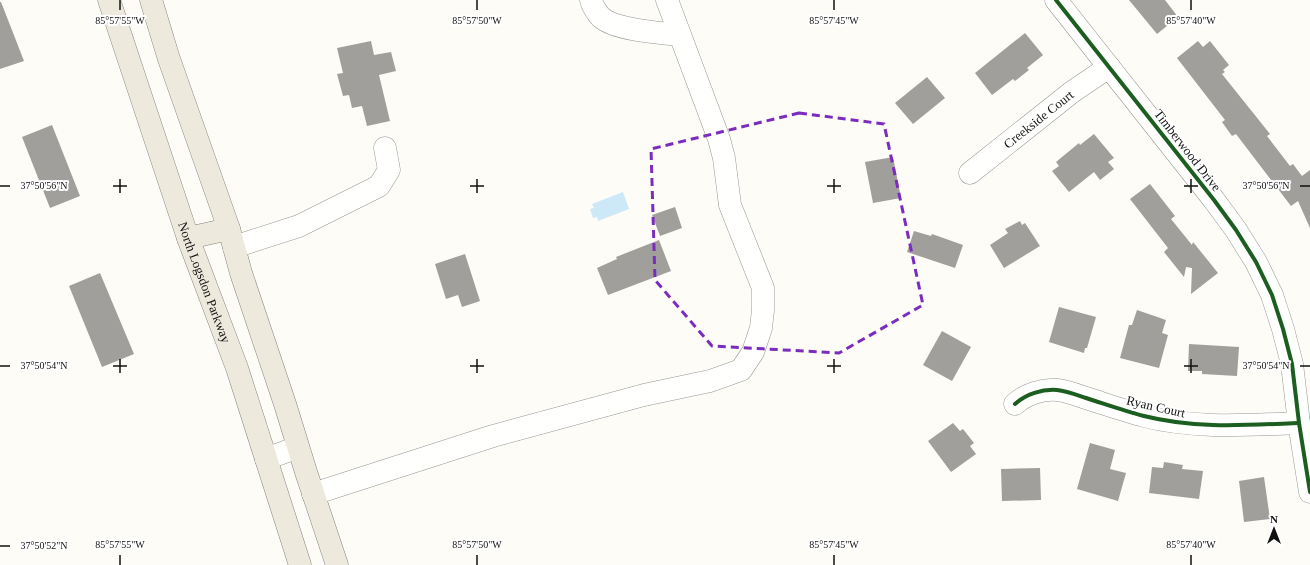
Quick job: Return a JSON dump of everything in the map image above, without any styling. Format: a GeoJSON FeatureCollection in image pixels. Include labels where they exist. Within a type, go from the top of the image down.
{"type":"FeatureCollection","features":[{"type":"Feature","properties":{"kind":"main road","name":"North Logsdon Parkway"},"geometry":{"type":"LineString","coordinates":[[109,0],[188,238],[237,368],[300,565]]}},
{"type":"Feature","properties":{"kind":"main road"},"geometry":{"type":"LineString","coordinates":[[151,0],[169,59],[231,238],[241,273],[286,404],[298,447],[337,565]]}},
{"type":"Feature","properties":{"kind":"main road"},"geometry":{"type":"LineString","coordinates":[[188,238],[231,238]]}},
{"type":"Feature","properties":{"kind":"street"},"geometry":{"type":"LineString","coordinates":[[591,0],[602,18],[614,24],[634,29],[680,35]]}},
{"type":"Feature","properties":{"kind":"street"},"geometry":{"type":"LineString","coordinates":[[313,494],[493,436],[644,395],[710,381],[741,370],[753,352],[761,328],[763,288],[730,205],[724,158],[719,139],[667,0]]}},
{"type":"Feature","properties":{"kind":"street","name":"Timberwood Drive"},"geometry":{"type":"LineString","coordinates":[[1056,0],[1214,200],[1236,230],[1256,262],[1272,295],[1292,364],[1299,423],[1310,492]]}},
{"type":"Feature","properties":{"kind":"street","name":"Creekside Court"},"geometry":{"type":"LineString","coordinates":[[970,173],[1072,92],[1109,67]]}},
{"type":"Feature","properties":{"kind":"street"},"geometry":{"type":"LineString","coordinates":[[231,238],[299,226],[379,186],[389,170],[385,148]]}},
{"type":"Feature","properties":{"kind":"street","name":"Ryan Court"},"geometry":{"type":"LineString","coordinates":[[1015,404],[1020,399],[1044,390],[1058,390],[1145,416],[1185,424],[1225,426],[1299,423]]}},
{"type":"Feature","properties":{"kind":"street"},"geometry":{"type":"LineString","coordinates":[[266,460],[298,447]]}},
{"type":"Feature","properties":{"kind":"highlighted area"},"geometry":{"type":"Polygon","coordinates":[[[799,113],[884,124],[923,305],[839,353],[712,346],[655,280],[651,149],[799,113]]]}},
{"type":"Feature","properties":{"kind":"water"},"geometry":{"type":"Polygon","coordinates":[[[623,192],[629,209],[598,221],[597,217],[593,218],[590,209],[594,208],[592,204],[623,192]]]}},
{"type":"Feature","properties":{"kind":"building"},"geometry":{"type":"Polygon","coordinates":[[[1129,0],[1165,0],[1178,17],[1157,34],[1129,0]]]}},
{"type":"Feature","properties":{"kind":"building"},"geometry":{"type":"Polygon","coordinates":[[[0,2],[24,61],[0,69],[0,2]]]}},
{"type":"Feature","properties":{"kind":"building"},"geometry":{"type":"Polygon","coordinates":[[[1025,33],[1043,55],[1027,68],[1029,70],[1015,81],[1013,79],[992,95],[975,73],[1025,33]]]}},
{"type":"Feature","properties":{"kind":"building"},"geometry":{"type":"Polygon","coordinates":[[[371,41],[374,55],[391,52],[396,71],[379,75],[390,121],[367,126],[362,106],[352,108],[349,95],[343,96],[337,74],[343,73],[337,48],[371,41]]]}},
{"type":"Feature","properties":{"kind":"building"},"geometry":{"type":"Polygon","coordinates":[[[1198,41],[1203,47],[1210,41],[1229,65],[1223,70],[1225,72],[1222,74],[1270,134],[1267,136],[1290,166],[1293,164],[1302,176],[1310,170],[1310,228],[1298,201],[1291,206],[1236,134],[1232,136],[1222,122],[1225,120],[1177,58],[1198,41]]]}},
{"type":"Feature","properties":{"kind":"building"},"geometry":{"type":"Polygon","coordinates":[[[927,77],[945,98],[913,124],[895,103],[927,77]]]}},
{"type":"Feature","properties":{"kind":"building"},"geometry":{"type":"Polygon","coordinates":[[[52,125],[80,196],[50,208],[22,137],[52,125]]]}},
{"type":"Feature","properties":{"kind":"building"},"geometry":{"type":"Polygon","coordinates":[[[1094,134],[1114,158],[1108,162],[1114,169],[1100,180],[1094,172],[1069,192],[1052,171],[1059,166],[1056,162],[1079,143],[1080,145],[1094,134]]]}},
{"type":"Feature","properties":{"kind":"building"},"geometry":{"type":"Polygon","coordinates":[[[893,157],[901,198],[873,203],[865,162],[893,157]]]}},
{"type":"Feature","properties":{"kind":"building"},"geometry":{"type":"Polygon","coordinates":[[[1150,184],[1175,216],[1171,219],[1192,245],[1193,242],[1218,273],[1191,294],[1192,268],[1186,267],[1184,277],[1164,252],[1168,248],[1130,199],[1150,184]]]}},
{"type":"Feature","properties":{"kind":"building"},"geometry":{"type":"Polygon","coordinates":[[[675,207],[682,228],[660,236],[652,215],[675,207]]]}},
{"type":"Feature","properties":{"kind":"building"},"geometry":{"type":"Polygon","coordinates":[[[1020,221],[1022,225],[1025,223],[1040,246],[1004,268],[990,245],[1008,233],[1005,229],[1020,221]]]}},
{"type":"Feature","properties":{"kind":"building"},"geometry":{"type":"Polygon","coordinates":[[[914,231],[931,236],[932,234],[963,245],[955,268],[907,252],[914,231]]]}},
{"type":"Feature","properties":{"kind":"building"},"geometry":{"type":"Polygon","coordinates":[[[659,240],[671,271],[608,295],[597,268],[617,259],[616,257],[659,240]]]}},
{"type":"Feature","properties":{"kind":"building"},"geometry":{"type":"Polygon","coordinates":[[[465,254],[480,301],[462,307],[458,295],[446,299],[435,264],[465,254]]]}},
{"type":"Feature","properties":{"kind":"building"},"geometry":{"type":"Polygon","coordinates":[[[100,273],[134,354],[102,367],[69,286],[100,273]]]}},
{"type":"Feature","properties":{"kind":"building"},"geometry":{"type":"Polygon","coordinates":[[[1059,307],[1096,317],[1087,348],[1085,348],[1084,353],[1049,342],[1059,307]]]}},
{"type":"Feature","properties":{"kind":"building"},"geometry":{"type":"Polygon","coordinates":[[[1137,310],[1166,320],[1162,333],[1168,335],[1159,368],[1120,358],[1129,325],[1132,325],[1137,310]]]}},
{"type":"Feature","properties":{"kind":"building"},"geometry":{"type":"Polygon","coordinates":[[[942,331],[971,347],[952,381],[923,365],[942,331]]]}},
{"type":"Feature","properties":{"kind":"building"},"geometry":{"type":"Polygon","coordinates":[[[1189,344],[1239,347],[1237,376],[1202,374],[1202,371],[1188,371],[1189,344]]]}},
{"type":"Feature","properties":{"kind":"building"},"geometry":{"type":"Polygon","coordinates":[[[953,423],[960,431],[963,429],[974,443],[970,446],[976,454],[951,472],[928,441],[953,423]]]}},
{"type":"Feature","properties":{"kind":"building"},"geometry":{"type":"Polygon","coordinates":[[[1090,443],[1115,450],[1110,469],[1126,473],[1118,501],[1077,489],[1090,443]]]}},
{"type":"Feature","properties":{"kind":"building"},"geometry":{"type":"Polygon","coordinates":[[[1164,462],[1183,465],[1182,469],[1203,471],[1199,499],[1149,493],[1152,467],[1163,468],[1164,462]]]}},
{"type":"Feature","properties":{"kind":"building"},"geometry":{"type":"Polygon","coordinates":[[[1040,468],[1041,500],[1002,501],[1001,469],[1040,468]]]}},
{"type":"Feature","properties":{"kind":"building"},"geometry":{"type":"Polygon","coordinates":[[[1264,477],[1270,519],[1244,522],[1239,481],[1264,477]]]}},
{"type":"Feature","properties":{"kind":"cycle path"},"geometry":{"type":"LineString","coordinates":[[1056,0],[1214,200],[1236,230],[1256,262],[1272,295],[1292,364],[1299,423],[1310,492]]}},
{"type":"Feature","properties":{"kind":"cycle path"},"geometry":{"type":"LineString","coordinates":[[1015,404],[1024,397],[1034,393],[1046,390],[1057,390],[1072,393],[1144,416],[1182,423],[1221,425],[1299,423]]}}]}
